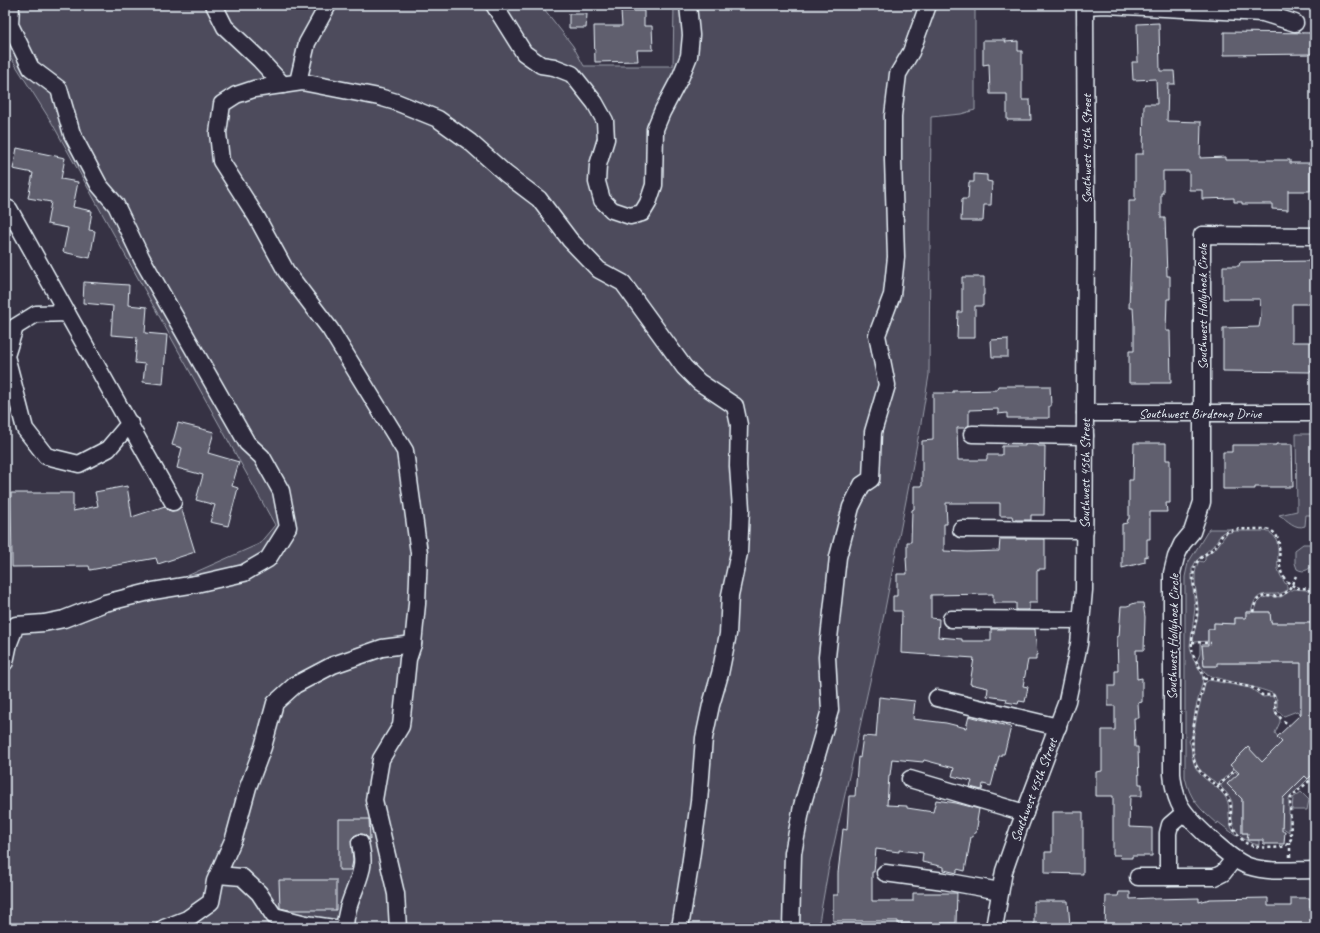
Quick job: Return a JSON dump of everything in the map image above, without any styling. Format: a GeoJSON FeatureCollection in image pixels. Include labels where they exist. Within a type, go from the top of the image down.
{"type":"FeatureCollection","features":[{"type":"Feature","properties":{"kind":"street"},"geometry":{"type":"LineString","coordinates":[[5,662],[9,643],[16,625],[44,623],[58,620],[104,603],[153,591],[196,584],[244,573],[268,559],[288,527],[281,491],[262,457],[247,443],[194,352],[142,259],[116,205],[99,186],[72,134],[59,89],[31,68],[10,25],[10,5]]}},
{"type":"Feature","properties":{"kind":"street"},"geometry":{"type":"LineString","coordinates":[[214,5],[225,27],[260,60],[291,83]]}},
{"type":"Feature","properties":{"kind":"street"},"geometry":{"type":"LineString","coordinates":[[291,83],[307,43],[328,5]]}},
{"type":"Feature","properties":{"kind":"street"},"geometry":{"type":"LineString","coordinates":[[494,5],[524,53],[541,64],[572,74],[595,103],[605,121],[606,133],[606,139],[598,165],[597,182],[602,200],[612,210],[630,216],[642,213],[648,203],[654,186],[655,129],[689,56],[691,35],[688,5]]}},
{"type":"Feature","properties":{"kind":"street"},"geometry":{"type":"LineString","coordinates":[[791,928],[793,854],[802,806],[830,710],[827,656],[838,557],[851,507],[862,485],[871,479],[873,432],[887,385],[877,335],[892,295],[896,257],[893,116],[898,74],[911,52],[928,5]]}},
{"type":"Feature","properties":{"kind":"street"},"geometry":{"type":"LineString","coordinates":[[1085,5],[1263,13],[1295,22]]}},
{"type":"Feature","properties":{"kind":"street","name":"Southwest 45th Street"},"geometry":{"type":"LineString","coordinates":[[994,928],[1004,871],[1068,702],[1079,644],[1084,590],[1085,530],[1085,5]]}},
{"type":"Feature","properties":{"kind":"street"},"geometry":{"type":"LineString","coordinates":[[398,928],[396,894],[374,800],[381,759],[401,726],[408,659],[413,644],[417,604],[419,554],[405,451],[330,329],[286,271],[256,216],[221,161],[218,133],[222,104],[236,95],[254,89],[291,83],[302,82],[368,94],[396,102],[438,119],[470,142],[506,174],[539,199],[570,240],[599,270],[623,283],[684,367],[700,382],[735,406],[739,425],[738,466],[741,509],[739,554],[730,595],[726,641],[720,674],[704,738],[698,809],[680,928]]}},
{"type":"Feature","properties":{"kind":"street"},"geometry":{"type":"LineString","coordinates":[[9,209],[173,502]]}},
{"type":"Feature","properties":{"kind":"street","name":"Southwest Hollyhock Circle"},"geometry":{"type":"LineString","coordinates":[[1315,236],[1202,235],[1202,502],[1192,532],[1182,544],[1176,557],[1172,573],[1172,774],[1174,788],[1179,804],[1184,813],[1225,852],[1234,859],[1248,866],[1263,870],[1315,870]]}},
{"type":"Feature","properties":{"kind":"street"},"geometry":{"type":"LineString","coordinates":[[67,313],[36,314],[15,327],[6,356],[10,390],[25,429],[46,456],[79,464],[108,449],[130,423]]}},
{"type":"Feature","properties":{"kind":"street","name":"Southwest Birdsong Drive"},"geometry":{"type":"LineString","coordinates":[[1085,413],[1315,413]]}},
{"type":"Feature","properties":{"kind":"street"},"geometry":{"type":"LineString","coordinates":[[972,434],[1085,436]]}},
{"type":"Feature","properties":{"kind":"street"},"geometry":{"type":"LineString","coordinates":[[961,529],[1085,530]]}},
{"type":"Feature","properties":{"kind":"street"},"geometry":{"type":"LineString","coordinates":[[952,619],[1081,620]]}},
{"type":"Feature","properties":{"kind":"street"},"geometry":{"type":"LineString","coordinates":[[164,928],[187,919],[211,902],[215,881],[234,838],[248,787],[264,747],[275,704],[295,685],[333,666],[382,648],[413,644]]}},
{"type":"Feature","properties":{"kind":"street"},"geometry":{"type":"LineString","coordinates":[[937,698],[1058,727]]}},
{"type":"Feature","properties":{"kind":"street"},"geometry":{"type":"LineString","coordinates":[[910,780],[1025,813]]}},
{"type":"Feature","properties":{"kind":"street"},"geometry":{"type":"LineString","coordinates":[[1168,877],[1168,833],[1170,825],[1184,813]]}},
{"type":"Feature","properties":{"kind":"street"},"geometry":{"type":"LineString","coordinates":[[345,928],[345,916],[362,870],[360,843]]}},
{"type":"Feature","properties":{"kind":"street"},"geometry":{"type":"LineString","coordinates":[[1138,877],[1215,877],[1223,873],[1234,859]]}},
{"type":"Feature","properties":{"kind":"street"},"geometry":{"type":"LineString","coordinates":[[885,873],[944,881],[1000,891]]}},
{"type":"Feature","properties":{"kind":"street"},"geometry":{"type":"LineString","coordinates":[[218,875],[242,877],[259,893],[274,916],[306,924],[334,928]]}},
{"type":"Feature","properties":{"kind":"path"},"geometry":{"type":"LineString","coordinates":[[1290,841],[1285,846],[1275,848],[1251,845],[1239,837],[1230,820],[1230,802],[1228,798],[1218,786],[1197,768],[1192,749],[1195,716],[1203,689],[1204,679],[1202,671],[1193,654],[1192,642],[1197,615],[1196,595],[1193,580],[1195,566],[1197,561],[1212,550],[1224,533],[1234,530],[1266,529],[1275,534],[1279,543],[1280,569],[1282,576],[1296,588],[1308,588],[1310,592],[1315,594]]}},
{"type":"Feature","properties":{"kind":"path"},"geometry":{"type":"LineString","coordinates":[[1253,612],[1254,606],[1260,597],[1285,594],[1292,585],[1296,576]]}},
{"type":"Feature","properties":{"kind":"path"},"geometry":{"type":"LineString","coordinates":[[1192,642],[1211,643]]}},
{"type":"Feature","properties":{"kind":"path"},"geometry":{"type":"LineString","coordinates":[[1204,679],[1213,679],[1250,687],[1265,695],[1273,695],[1276,701],[1277,713],[1289,725]]}},
{"type":"Feature","properties":{"kind":"path"},"geometry":{"type":"LineString","coordinates":[[1218,786],[1235,770]]}},
{"type":"Feature","properties":{"kind":"path"},"geometry":{"type":"LineString","coordinates":[[1290,850],[1290,800],[1292,796],[1315,776]]}},
{"type":"Feature","properties":{"kind":"shaded area"},"geometry":{"type":"Polygon","coordinates":[[[5,5],[541,5],[573,46],[584,66],[673,66],[674,5],[975,5],[975,110],[961,114],[931,117],[929,375],[878,645],[828,871],[818,928],[5,928],[5,628],[153,591],[259,544],[275,525],[52,123],[6,50],[5,5]]]}},
{"type":"Feature","properties":{"kind":"shaded area"},"geometry":{"type":"Polygon","coordinates":[[[1296,434],[1315,434],[1315,515],[1306,515],[1305,526],[1301,527],[1295,526],[1279,515],[1297,511],[1296,434]]]}},
{"type":"Feature","properties":{"kind":"shaded area"},"geometry":{"type":"Polygon","coordinates":[[[1209,529],[1230,529],[1222,533],[1213,546],[1196,561],[1192,569],[1195,608],[1190,646],[1193,659],[1202,674],[1203,679],[1195,711],[1192,737],[1189,741],[1194,765],[1198,772],[1220,790],[1228,802],[1230,822],[1236,836],[1218,822],[1217,824],[1196,804],[1185,777],[1185,577],[1188,563],[1209,529]]]}},
{"type":"Feature","properties":{"kind":"shaded area"},"geometry":{"type":"Polygon","coordinates":[[[1235,531],[1265,531],[1271,533],[1275,537],[1278,547],[1278,569],[1287,586],[1287,590],[1277,594],[1262,595],[1257,598],[1251,612],[1246,612],[1246,618],[1235,618],[1235,624],[1214,623],[1214,629],[1208,629],[1208,641],[1195,642],[1193,640],[1198,615],[1195,580],[1196,567],[1199,561],[1203,562],[1205,560],[1205,556],[1216,548],[1227,533],[1235,531]]]}},
{"type":"Feature","properties":{"kind":"shaded area"},"geometry":{"type":"Polygon","coordinates":[[[1303,544],[1315,544],[1315,563],[1305,571],[1297,569],[1295,563],[1295,550],[1303,544]]]}},
{"type":"Feature","properties":{"kind":"shaded area"},"geometry":{"type":"Polygon","coordinates":[[[1293,589],[1306,590],[1315,596],[1315,621],[1313,623],[1271,623],[1270,612],[1254,612],[1256,604],[1261,599],[1269,596],[1281,597],[1293,589]]]}},
{"type":"Feature","properties":{"kind":"shaded area"},"geometry":{"type":"Polygon","coordinates":[[[1200,644],[1202,645],[1204,666],[1216,666],[1217,661],[1220,661],[1221,663],[1301,663],[1301,713],[1300,714],[1297,711],[1284,716],[1277,710],[1277,700],[1274,694],[1207,675],[1197,661],[1200,654],[1200,644]]]}},
{"type":"Feature","properties":{"kind":"shaded area"},"geometry":{"type":"Polygon","coordinates":[[[1209,680],[1250,688],[1263,697],[1272,696],[1275,700],[1275,712],[1280,718],[1280,722],[1275,733],[1282,742],[1262,762],[1248,748],[1230,765],[1234,769],[1218,784],[1206,776],[1197,765],[1193,746],[1195,724],[1205,683],[1209,680]]]}},
{"type":"Feature","properties":{"kind":"shaded area"},"geometry":{"type":"Polygon","coordinates":[[[1235,771],[1238,774],[1242,799],[1242,833],[1248,833],[1248,840],[1259,840],[1259,845],[1249,842],[1237,832],[1233,823],[1232,802],[1221,787],[1221,785],[1235,771]]]}},
{"type":"Feature","properties":{"kind":"shaded area"},"geometry":{"type":"Polygon","coordinates":[[[1305,776],[1308,779],[1290,797],[1289,800],[1289,832],[1282,827],[1283,798],[1305,776]]]}},
{"type":"Feature","properties":{"kind":"shaded area"},"geometry":{"type":"Polygon","coordinates":[[[1301,792],[1309,800],[1307,810],[1292,810],[1293,798],[1301,792]]]}},
{"type":"Feature","properties":{"kind":"building"},"geometry":{"type":"Polygon","coordinates":[[[621,11],[644,11],[644,26],[652,26],[653,50],[637,50],[638,61],[595,62],[594,26],[622,26],[621,11]]]}},
{"type":"Feature","properties":{"kind":"building"},"geometry":{"type":"Polygon","coordinates":[[[569,14],[587,14],[586,28],[569,28],[569,14]]]}},
{"type":"Feature","properties":{"kind":"building"},"geometry":{"type":"Polygon","coordinates":[[[1159,23],[1160,71],[1174,71],[1175,84],[1168,84],[1167,121],[1201,122],[1200,158],[1226,157],[1226,160],[1290,160],[1290,163],[1310,163],[1310,191],[1288,191],[1288,210],[1272,209],[1272,204],[1242,204],[1242,202],[1234,202],[1234,198],[1202,199],[1202,190],[1189,190],[1189,171],[1163,171],[1161,218],[1165,218],[1167,276],[1170,276],[1170,299],[1167,299],[1166,331],[1170,331],[1171,383],[1129,383],[1129,351],[1134,351],[1134,324],[1133,308],[1129,308],[1131,249],[1129,233],[1129,201],[1135,201],[1135,154],[1143,154],[1144,104],[1157,104],[1156,79],[1133,80],[1132,62],[1138,62],[1137,24],[1159,23]]]}},
{"type":"Feature","properties":{"kind":"building"},"geometry":{"type":"Polygon","coordinates":[[[1224,32],[1315,33],[1315,54],[1224,55],[1224,32]]]}},
{"type":"Feature","properties":{"kind":"building"},"geometry":{"type":"Polygon","coordinates":[[[983,40],[1006,40],[1005,42],[1018,41],[1018,51],[1022,51],[1022,100],[1030,100],[1031,120],[1007,120],[1007,94],[990,94],[989,64],[983,65],[983,40]]]}},
{"type":"Feature","properties":{"kind":"building"},"geometry":{"type":"Polygon","coordinates":[[[17,148],[65,158],[61,179],[78,182],[73,207],[92,211],[89,230],[95,231],[90,258],[63,252],[68,228],[47,224],[51,202],[28,198],[33,173],[13,169],[17,148]]]}},
{"type":"Feature","properties":{"kind":"building"},"geometry":{"type":"Polygon","coordinates":[[[974,174],[987,175],[987,181],[992,182],[991,205],[984,205],[983,221],[961,221],[962,199],[968,199],[969,182],[974,182],[974,174]]]}},
{"type":"Feature","properties":{"kind":"building"},"geometry":{"type":"Polygon","coordinates":[[[1240,262],[1315,262],[1315,304],[1292,304],[1292,342],[1315,342],[1315,371],[1223,371],[1223,328],[1259,327],[1261,316],[1260,299],[1223,299],[1223,266],[1239,266],[1240,262]]]}},
{"type":"Feature","properties":{"kind":"building"},"geometry":{"type":"Polygon","coordinates":[[[962,277],[984,277],[983,306],[975,306],[975,338],[957,338],[958,312],[962,312],[962,277]]]}},
{"type":"Feature","properties":{"kind":"building"},"geometry":{"type":"Polygon","coordinates":[[[84,282],[129,285],[128,305],[147,307],[145,333],[167,335],[163,384],[143,382],[145,364],[135,363],[137,337],[111,335],[113,306],[83,303],[84,282]]]}},
{"type":"Feature","properties":{"kind":"building"},"geometry":{"type":"Polygon","coordinates":[[[1008,339],[1008,357],[992,357],[991,340],[1008,339]]]}},
{"type":"Feature","properties":{"kind":"building"},"geometry":{"type":"Polygon","coordinates":[[[998,386],[1050,386],[1051,406],[1049,406],[1049,418],[1007,418],[1007,413],[998,414],[998,409],[969,410],[969,425],[965,428],[957,428],[958,460],[987,460],[987,455],[1002,455],[1002,446],[1025,446],[1025,444],[1045,446],[1044,515],[1031,515],[1031,520],[1013,520],[1012,516],[1000,516],[1000,503],[946,503],[947,524],[944,524],[944,551],[999,551],[1000,539],[1045,539],[1045,569],[1039,569],[1039,571],[1037,570],[1037,603],[1029,603],[1029,610],[1016,610],[1016,603],[993,603],[993,594],[931,595],[931,618],[939,619],[938,637],[962,639],[962,641],[991,641],[991,629],[1035,629],[1036,660],[1028,660],[1023,686],[1028,687],[1025,702],[1019,701],[1018,704],[1006,702],[1007,699],[987,696],[988,688],[970,684],[974,658],[901,653],[902,611],[893,611],[893,596],[897,596],[897,574],[907,574],[907,542],[911,542],[912,510],[914,509],[914,486],[922,486],[922,441],[933,440],[933,393],[997,390],[998,386]]]}},
{"type":"Feature","properties":{"kind":"building"},"geometry":{"type":"Polygon","coordinates":[[[178,423],[214,432],[208,453],[239,462],[232,486],[238,488],[228,526],[210,522],[215,505],[196,500],[203,475],[177,468],[182,448],[172,445],[178,423]]]}},
{"type":"Feature","properties":{"kind":"building"},"geometry":{"type":"Polygon","coordinates":[[[1134,443],[1166,443],[1166,460],[1170,460],[1170,503],[1166,503],[1167,512],[1150,512],[1150,539],[1147,539],[1147,557],[1145,556],[1145,562],[1122,568],[1122,524],[1127,523],[1129,519],[1129,480],[1133,480],[1134,443]]]}},
{"type":"Feature","properties":{"kind":"building"},"geometry":{"type":"Polygon","coordinates":[[[1292,444],[1293,487],[1223,489],[1223,452],[1232,452],[1232,445],[1292,444]]]}},
{"type":"Feature","properties":{"kind":"building"},"geometry":{"type":"Polygon","coordinates":[[[127,486],[132,517],[165,506],[168,510],[172,511],[181,507],[195,552],[158,564],[156,558],[90,570],[89,566],[12,567],[11,493],[73,493],[73,511],[98,506],[95,492],[127,486]]]}},
{"type":"Feature","properties":{"kind":"building"},"geometry":{"type":"Polygon","coordinates":[[[1135,603],[1143,603],[1145,617],[1144,650],[1136,650],[1137,679],[1142,678],[1142,702],[1138,703],[1139,718],[1134,718],[1135,747],[1138,747],[1139,784],[1142,784],[1142,796],[1130,796],[1129,827],[1152,828],[1152,856],[1132,856],[1132,858],[1121,858],[1120,855],[1113,855],[1113,796],[1096,796],[1096,772],[1102,771],[1102,730],[1115,730],[1115,706],[1108,706],[1108,686],[1115,686],[1115,671],[1118,671],[1117,637],[1119,636],[1121,606],[1127,606],[1135,603]]]}},
{"type":"Feature","properties":{"kind":"building"},"geometry":{"type":"Polygon","coordinates":[[[1246,612],[1270,612],[1271,623],[1315,623],[1315,772],[1308,779],[1305,776],[1283,798],[1282,831],[1285,831],[1284,844],[1263,844],[1263,840],[1247,840],[1248,833],[1242,833],[1242,799],[1227,784],[1239,773],[1230,765],[1248,747],[1262,762],[1282,742],[1277,737],[1301,714],[1301,663],[1217,663],[1217,666],[1204,666],[1202,645],[1208,645],[1208,629],[1214,629],[1214,623],[1235,624],[1235,618],[1246,618],[1246,612]]]}},
{"type":"Feature","properties":{"kind":"building"},"geometry":{"type":"Polygon","coordinates":[[[879,697],[915,701],[913,719],[946,723],[966,728],[969,716],[1011,727],[1004,754],[999,756],[991,786],[983,784],[982,790],[970,787],[972,781],[952,776],[954,768],[924,760],[923,762],[892,759],[889,775],[887,805],[907,806],[907,808],[933,812],[936,800],[956,803],[979,809],[978,821],[976,833],[974,833],[973,837],[971,837],[965,871],[957,869],[957,873],[944,870],[944,867],[922,862],[923,853],[876,849],[874,872],[872,872],[872,901],[913,901],[913,893],[957,893],[956,923],[898,924],[898,921],[833,921],[833,895],[838,895],[838,873],[843,829],[847,830],[849,796],[855,796],[858,757],[860,758],[863,736],[876,737],[879,697]]]}},
{"type":"Feature","properties":{"kind":"building"},"geometry":{"type":"Polygon","coordinates":[[[1052,812],[1083,812],[1083,874],[1045,873],[1045,852],[1052,852],[1052,812]]]}},
{"type":"Feature","properties":{"kind":"building"},"geometry":{"type":"Polygon","coordinates":[[[339,819],[369,819],[370,839],[363,834],[358,834],[351,840],[353,861],[351,870],[339,870],[339,819]]]}},
{"type":"Feature","properties":{"kind":"building"},"geometry":{"type":"Polygon","coordinates":[[[279,880],[336,880],[336,910],[289,910],[280,908],[279,880]]]}},
{"type":"Feature","properties":{"kind":"building"},"geometry":{"type":"Polygon","coordinates":[[[1119,892],[1130,892],[1130,899],[1199,898],[1199,902],[1210,899],[1268,898],[1268,906],[1291,906],[1291,898],[1310,898],[1310,907],[1315,907],[1315,928],[1105,928],[1106,896],[1118,896],[1119,892]]]}},
{"type":"Feature","properties":{"kind":"building"},"geometry":{"type":"Polygon","coordinates":[[[1034,901],[1068,901],[1070,925],[1068,925],[1068,928],[1034,928],[1034,901]]]}}]}
